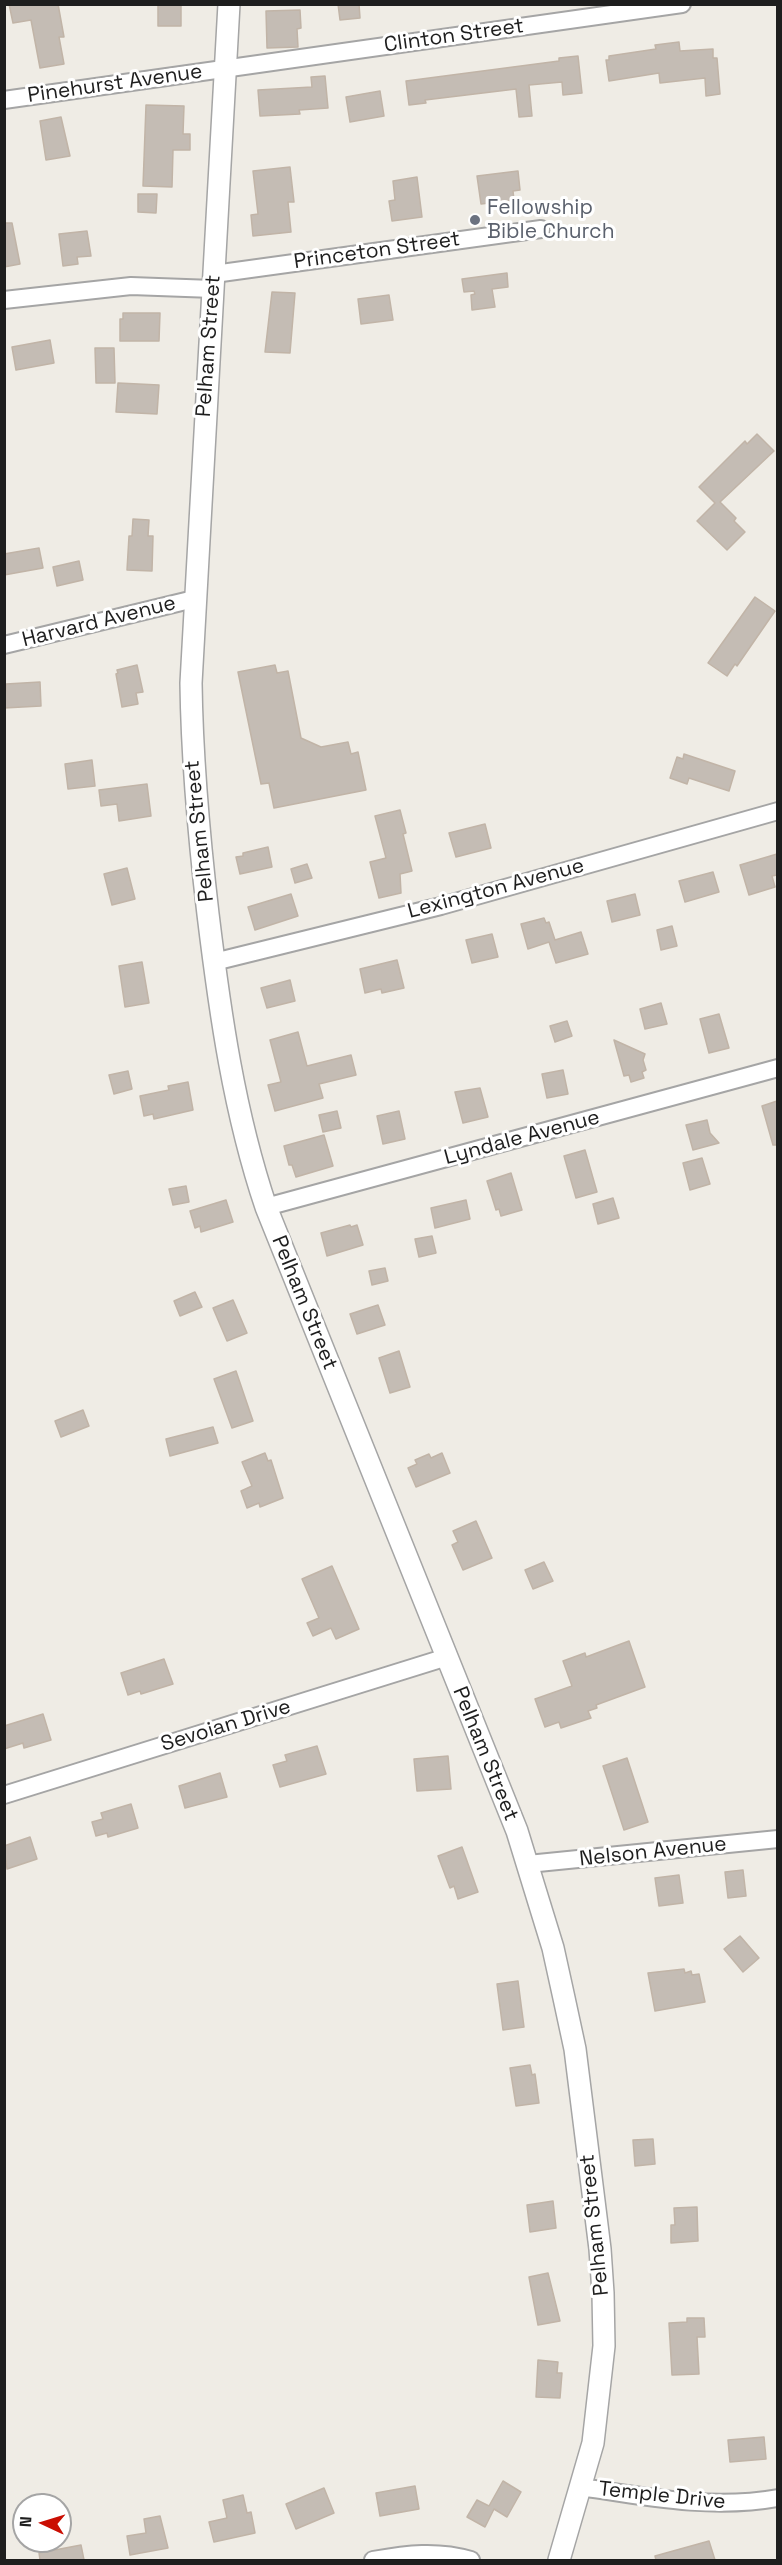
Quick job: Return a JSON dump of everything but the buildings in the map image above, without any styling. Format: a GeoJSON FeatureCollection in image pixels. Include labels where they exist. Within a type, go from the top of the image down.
{"type":"FeatureCollection","features":[{"type":"Feature","properties":{"kind":"street","name":"Pelham Street"},"geometry":{"type":"LineString","coordinates":[[229,4],[194,599],[191,734],[198,827],[214,962],[238,1114],[250,1159],[266,1207],[528,1864],[553,1948],[575,2049],[600,2249],[603,2356],[593,2443],[559,2560]]}},
{"type":"Feature","properties":{"kind":"street","name":"Clinton Street"},"geometry":{"type":"LineString","coordinates":[[226,69],[682,4]]}},
{"type":"Feature","properties":{"kind":"street","name":"Pinehurst Avenue"},"geometry":{"type":"LineString","coordinates":[[4,100],[226,69]]}},
{"type":"Feature","properties":{"kind":"street","name":"Princeton Street"},"geometry":{"type":"LineString","coordinates":[[4,300],[131,286],[213,282],[541,229]]}},
{"type":"Feature","properties":{"kind":"street","name":"Harvard Avenue"},"geometry":{"type":"LineString","coordinates":[[4,645],[194,599]]}},
{"type":"Feature","properties":{"kind":"street","name":"Lexington Avenue"},"geometry":{"type":"LineString","coordinates":[[214,962],[441,906],[777,811]]}},
{"type":"Feature","properties":{"kind":"street","name":"Lyndale Avenue"},"geometry":{"type":"LineString","coordinates":[[266,1207],[777,1068]]}},
{"type":"Feature","properties":{"kind":"street","name":"Sevoian Drive"},"geometry":{"type":"LineString","coordinates":[[4,1795],[447,1657]]}},
{"type":"Feature","properties":{"kind":"street","name":"Nelson Avenue"},"geometry":{"type":"LineString","coordinates":[[528,1864],[777,1839]]}},
{"type":"Feature","properties":{"kind":"street","name":"Temple Drive"},"geometry":{"type":"LineString","coordinates":[[581,2487],[705,2503],[735,2503],[777,2498]]}},
{"type":"Feature","properties":{"kind":"street"},"geometry":{"type":"LineString","coordinates":[[373,2560],[424,2553],[439,2553],[471,2560]]}},
{"type":"Feature","properties":{"kind":"place","name":"Fellowship Bible Church"},"geometry":{"type":"Point","coordinates":[475,220]}}]}
